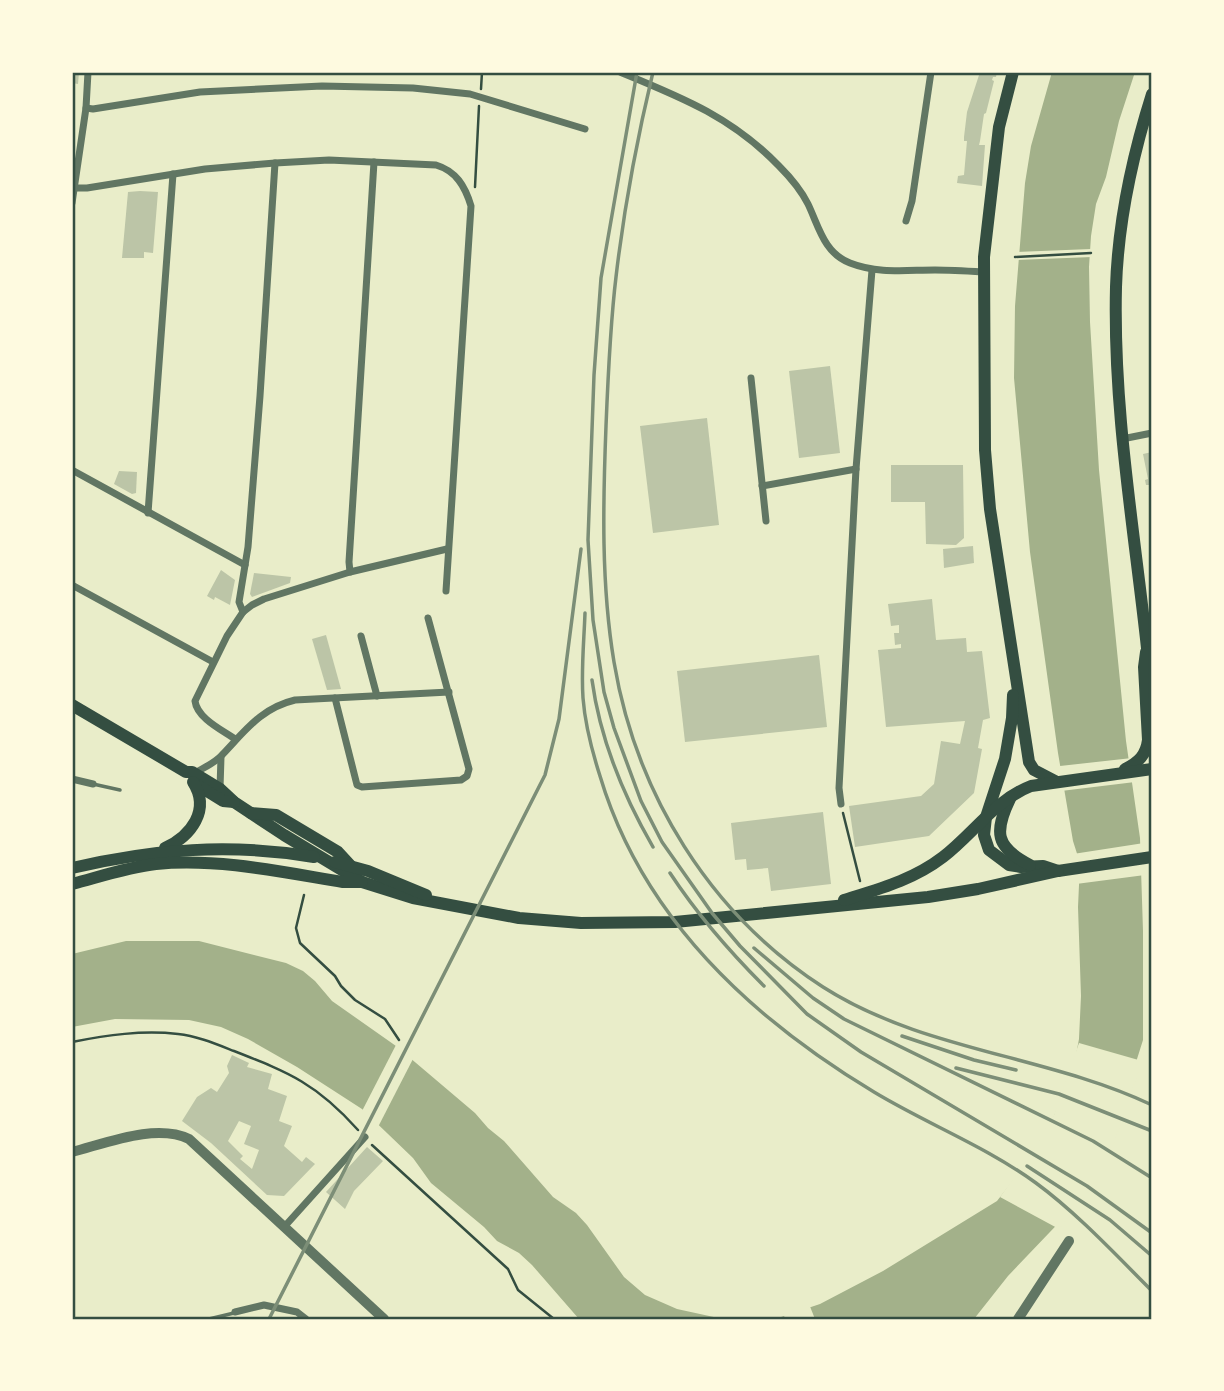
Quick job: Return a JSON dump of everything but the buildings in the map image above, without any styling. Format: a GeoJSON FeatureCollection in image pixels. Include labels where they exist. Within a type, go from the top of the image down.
{"type":"FeatureCollection","features":[{"type":"Feature","properties":{"kind":"highway"},"geometry":{"type":"LineString","coordinates":[[1013,72],[999,127],[983,272],[986,462],[1014,678],[1029,762],[1034,770],[1050,780]]}},
{"type":"Feature","properties":{"kind":"highway"},"geometry":{"type":"LineString","coordinates":[[1118,772],[1140,761],[1148,740],[1144,667],[1148,618],[1122,439],[1116,285],[1129,182],[1141,127],[1152,94]]}},
{"type":"Feature","properties":{"kind":"highway"},"geometry":{"type":"LineString","coordinates":[[1147,648],[1152,664]]}},
{"type":"Feature","properties":{"kind":"highway"},"geometry":{"type":"LineString","coordinates":[[1014,678],[1009,741],[986,817],[984,835],[989,850],[1009,865],[1043,866],[1060,871]]}},
{"type":"Feature","properties":{"kind":"highway"},"geometry":{"type":"LineString","coordinates":[[72,705],[191,776],[220,789],[250,813],[362,882],[413,898],[519,918],[581,923],[676,922],[928,897],[1149,857]]}},
{"type":"Feature","properties":{"kind":"highway"},"geometry":{"type":"LineString","coordinates":[[829,906],[909,879],[924,870],[947,854],[1014,792],[1050,780],[1148,769]]}},
{"type":"Feature","properties":{"kind":"highway"},"geometry":{"type":"LineString","coordinates":[[191,776],[223,801],[234,802]]}},
{"type":"Feature","properties":{"kind":"highway"},"geometry":{"type":"LineString","coordinates":[[158,851],[185,836],[200,814],[199,793],[191,776]]}},
{"type":"Feature","properties":{"kind":"highway"},"geometry":{"type":"LineString","coordinates":[[1014,792],[1002,816],[1000,837],[1007,851],[1033,866]]}},
{"type":"Feature","properties":{"kind":"highway"},"geometry":{"type":"LineString","coordinates":[[250,813],[276,815],[338,852],[350,865]]}},
{"type":"Feature","properties":{"kind":"highway"},"geometry":{"type":"LineString","coordinates":[[72,868],[158,851],[217,848],[322,859],[350,865],[451,905]]}},
{"type":"Feature","properties":{"kind":"highway"},"geometry":{"type":"LineString","coordinates":[[72,884],[153,864],[181,863],[228,866],[343,883],[362,882]]}},
{"type":"Feature","properties":{"kind":"street"},"geometry":{"type":"LineString","coordinates":[[72,203],[86,108],[88,72]]}},
{"type":"Feature","properties":{"kind":"street"},"geometry":{"type":"LineString","coordinates":[[620,72],[686,99],[721,117],[761,148],[798,187],[826,244],[847,262],[872,270],[983,272]]}},
{"type":"Feature","properties":{"kind":"street"},"geometry":{"type":"LineString","coordinates":[[906,221],[912,201],[930,72]]}},
{"type":"Feature","properties":{"kind":"street"},"geometry":{"type":"LineString","coordinates":[[86,108],[200,92],[322,86],[413,88],[470,94],[585,130]]}},
{"type":"Feature","properties":{"kind":"street"},"geometry":{"type":"LineString","coordinates":[[72,141],[81,140]]}},
{"type":"Feature","properties":{"kind":"street"},"geometry":{"type":"LineString","coordinates":[[74,188],[173,174],[329,160],[436,165],[448,168],[457,177],[471,206],[446,591]]}},
{"type":"Feature","properties":{"kind":"street"},"geometry":{"type":"LineString","coordinates":[[350,572],[374,162]]}},
{"type":"Feature","properties":{"kind":"street"},"geometry":{"type":"LineString","coordinates":[[243,612],[239,602],[245,565],[260,396],[275,163]]}},
{"type":"Feature","properties":{"kind":"street"},"geometry":{"type":"LineString","coordinates":[[148,513],[173,174]]}},
{"type":"Feature","properties":{"kind":"street"},"geometry":{"type":"LineString","coordinates":[[841,804],[839,788],[856,469],[872,270]]}},
{"type":"Feature","properties":{"kind":"street"},"geometry":{"type":"LineString","coordinates":[[751,378],[766,521]]}},
{"type":"Feature","properties":{"kind":"street"},"geometry":{"type":"LineString","coordinates":[[1122,439],[1152,433]]}},
{"type":"Feature","properties":{"kind":"street"},"geometry":{"type":"LineString","coordinates":[[762,486],[856,469]]}},
{"type":"Feature","properties":{"kind":"street"},"geometry":{"type":"LineString","coordinates":[[72,470],[245,565]]}},
{"type":"Feature","properties":{"kind":"street"},"geometry":{"type":"LineString","coordinates":[[235,739],[196,708],[195,701],[213,662],[243,612],[264,599],[350,572],[447,549]]}},
{"type":"Feature","properties":{"kind":"street"},"geometry":{"type":"LineString","coordinates":[[72,585],[213,662]]}},
{"type":"Feature","properties":{"kind":"street"},"geometry":{"type":"LineString","coordinates":[[335,698],[357,785],[362,787],[461,780],[467,776],[469,769],[428,618]]}},
{"type":"Feature","properties":{"kind":"street"},"geometry":{"type":"LineString","coordinates":[[361,636],[377,696]]}},
{"type":"Feature","properties":{"kind":"street"},"geometry":{"type":"LineString","coordinates":[[191,776],[220,757],[253,721],[281,703],[449,692]]}},
{"type":"Feature","properties":{"kind":"street"},"geometry":{"type":"LineString","coordinates":[[220,757],[220,789]]}},
{"type":"Feature","properties":{"kind":"street"},"geometry":{"type":"LineString","coordinates":[[72,779],[93,784]]}},
{"type":"Feature","properties":{"kind":"street"},"geometry":{"type":"LineString","coordinates":[[72,1152],[157,1131],[176,1132],[189,1139],[383,1319]]}},
{"type":"Feature","properties":{"kind":"street"},"geometry":{"type":"LineString","coordinates":[[285,1226],[365,1137]]}},
{"type":"Feature","properties":{"kind":"street"},"geometry":{"type":"LineString","coordinates":[[1018,1319],[1069,1241]]}},
{"type":"Feature","properties":{"kind":"street"},"geometry":{"type":"LineString","coordinates":[[235,1312],[264,1305],[297,1312],[306,1319]]}},
{"type":"Feature","properties":{"kind":"lane"},"geometry":{"type":"LineString","coordinates":[[93,784],[120,790]]}},
{"type":"Feature","properties":{"kind":"lane"},"geometry":{"type":"LineString","coordinates":[[209,1319],[235,1312]]}},
{"type":"Feature","properties":{"kind":"path"},"geometry":{"type":"LineString","coordinates":[[481,90],[482,72]]}},
{"type":"Feature","properties":{"kind":"path"},"geometry":{"type":"LineString","coordinates":[[468,198],[475,191],[479,105]]}},
{"type":"Feature","properties":{"kind":"path"},"geometry":{"type":"LineString","coordinates":[[1015,257],[1091,253]]}},
{"type":"Feature","properties":{"kind":"path"},"geometry":{"type":"LineString","coordinates":[[841,804],[860,881]]}},
{"type":"Feature","properties":{"kind":"path"},"geometry":{"type":"LineString","coordinates":[[304,895],[296,928],[300,943],[335,976],[355,1000],[385,1019],[399,1040]]}},
{"type":"Feature","properties":{"kind":"path"},"geometry":{"type":"LineString","coordinates":[[72,1042],[123,1034],[179,1034],[210,1042],[294,1076],[321,1093],[356,1127]]}},
{"type":"Feature","properties":{"kind":"path"},"geometry":{"type":"LineString","coordinates":[[365,1137],[508,1269],[519,1290],[554,1319]]}},
{"type":"Feature","properties":{"kind":"shaded area"},"geometry":{"type":"Polygon","coordinates":[[[1052,72],[1135,72],[1096,204],[1089,267],[1099,470],[1126,741],[1140,838],[1143,1040],[1107,1154],[1071,1210],[1008,1276],[974,1319],[758,1319],[781,1317],[820,1304],[883,1271],[997,1201],[1043,1142],[1073,1071],[1079,1039],[1081,996],[1078,907],[1080,863],[1073,841],[1058,753],[1030,552],[1014,378],[1015,306],[1025,183],[1031,146],[1052,72]]]}},
{"type":"Feature","properties":{"kind":"shaded area"},"geometry":{"type":"Polygon","coordinates":[[[126,941],[199,941],[286,963],[303,971],[332,1001],[396,1046],[475,1113],[504,1141],[553,1197],[576,1213],[624,1277],[645,1295],[677,1309],[723,1319],[579,1319],[532,1265],[519,1253],[497,1241],[431,1183],[413,1158],[362,1109],[248,1039],[221,1027],[189,1020],[115,1019],[72,1027],[72,954],[126,941]]]}},
{"type":"Feature","properties":{"kind":"pier"},"geometry":{"type":"Polygon","coordinates":[[[1091,249],[1092,257],[1016,260],[1015,252],[1091,249]]]}},
{"type":"Feature","properties":{"kind":"pier"},"geometry":{"type":"Polygon","coordinates":[[[1132,758],[1135,782],[1061,791],[1056,763],[1060,766],[1132,758]]]}},
{"type":"Feature","properties":{"kind":"pier"},"geometry":{"type":"Polygon","coordinates":[[[1144,843],[1145,875],[1076,884],[1073,854],[1144,843]]]}},
{"type":"Feature","properties":{"kind":"pier"},"geometry":{"type":"Polygon","coordinates":[[[397,1043],[414,1057],[377,1129],[361,1113],[397,1043]]]}},
{"type":"Feature","properties":{"kind":"pier"},"geometry":{"type":"Polygon","coordinates":[[[1079,1043],[1142,1061],[1110,1155],[1090,1190],[1059,1229],[1000,1197],[1031,1154],[1054,1115],[1079,1043]]]}},
{"type":"Feature","properties":{"kind":"pier"},"geometry":{"type":"Polygon","coordinates":[[[809,1304],[815,1319],[785,1319],[783,1312],[809,1304]]]}},
{"type":"Feature","properties":{"kind":"railway"},"geometry":{"type":"LineString","coordinates":[[637,72],[601,278],[594,375],[588,540],[593,620],[604,692],[614,728],[641,801],[662,842],[712,913],[740,946],[807,1014],[861,1052],[1087,1186],[1152,1233]]}},
{"type":"Feature","properties":{"kind":"railway"},"geometry":{"type":"LineString","coordinates":[[653,72],[623,225],[614,295],[606,426],[604,544],[614,662],[625,711],[640,758],[660,804],[684,847],[713,887],[746,924],[782,957],[823,987],[902,1025],[1070,1074],[1152,1105]]}},
{"type":"Feature","properties":{"kind":"railway"},"geometry":{"type":"LineString","coordinates":[[269,1319],[545,775],[559,719],[581,549]]}},
{"type":"Feature","properties":{"kind":"railway"},"geometry":{"type":"LineString","coordinates":[[585,613],[583,698],[589,737],[600,776],[619,827],[643,874],[673,918],[707,959],[744,997],[829,1063],[874,1092],[976,1146],[1036,1183],[1081,1221],[1152,1291]]}},
{"type":"Feature","properties":{"kind":"railway"},"geometry":{"type":"LineString","coordinates":[[592,680],[601,724],[614,766],[653,847]]}},
{"type":"Feature","properties":{"kind":"railway"},"geometry":{"type":"LineString","coordinates":[[670,873],[714,932],[764,986]]}},
{"type":"Feature","properties":{"kind":"railway"},"geometry":{"type":"LineString","coordinates":[[754,948],[813,998],[844,1019],[1093,1141],[1152,1178]]}},
{"type":"Feature","properties":{"kind":"railway"},"geometry":{"type":"LineString","coordinates":[[902,1036],[974,1060],[1016,1070]]}},
{"type":"Feature","properties":{"kind":"railway"},"geometry":{"type":"LineString","coordinates":[[956,1068],[1059,1094],[1152,1131]]}},
{"type":"Feature","properties":{"kind":"railway"},"geometry":{"type":"LineString","coordinates":[[1027,1166],[1110,1220],[1152,1256]]}}]}
